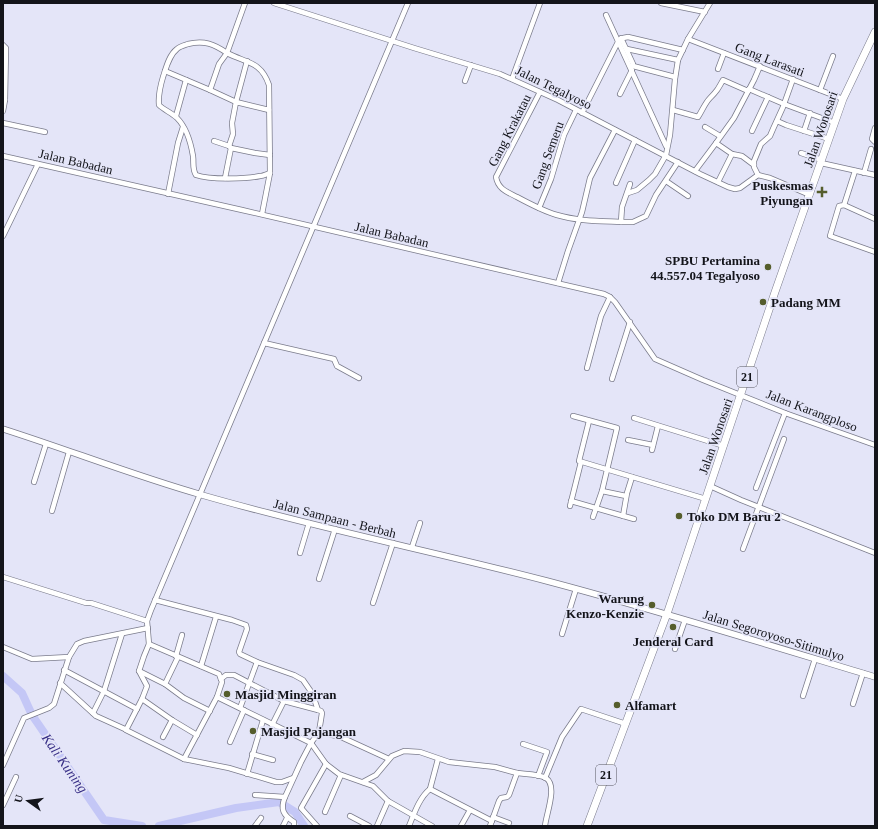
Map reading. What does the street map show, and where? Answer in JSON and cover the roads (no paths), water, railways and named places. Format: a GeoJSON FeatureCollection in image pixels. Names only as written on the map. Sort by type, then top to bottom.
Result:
{"type":"FeatureCollection","features":[{"type":"Feature","properties":{"kind":"highway","name":"Jalan Wonosari"},"geometry":{"type":"LineString","coordinates":[[587,826],[667,613],[775,292],[843,99],[872,46],[875,32]]}},
{"type":"Feature","properties":{"kind":"main road","name":"Jalan Sampaan - Berbah"},"geometry":{"type":"LineString","coordinates":[[3,429],[200,495],[392,544],[412,547],[667,613]]}},
{"type":"Feature","properties":{"kind":"main road","name":"Jalan Segoroyoso-Sitimulyo"},"geometry":{"type":"LineString","coordinates":[[667,613],[685,620],[875,677]]}},
{"type":"Feature","properties":{"kind":"street"},"geometry":{"type":"LineString","coordinates":[[210,90],[219,64],[227,53],[246,3]]}},
{"type":"Feature","properties":{"kind":"street","name":"Jalan Tegalyoso"},"geometry":{"type":"LineString","coordinates":[[274,3],[500,74],[540,92],[728,187],[735,189],[740,188],[758,175]]}},
{"type":"Feature","properties":{"kind":"street"},"geometry":{"type":"LineString","coordinates":[[139,671],[150,644],[147,621],[155,600],[408,3]]}},
{"type":"Feature","properties":{"kind":"street"},"geometry":{"type":"LineString","coordinates":[[512,79],[540,3]]}},
{"type":"Feature","properties":{"kind":"street"},"geometry":{"type":"LineString","coordinates":[[661,3],[705,12]]}},
{"type":"Feature","properties":{"kind":"street"},"geometry":{"type":"LineString","coordinates":[[628,192],[637,190],[649,180],[655,174],[666,155],[673,110],[675,77],[678,60],[688,39],[710,3]]}},
{"type":"Feature","properties":{"kind":"street"},"geometry":{"type":"LineString","coordinates":[[606,15],[627,49],[632,68],[620,94]]}},
{"type":"Feature","properties":{"kind":"street"},"geometry":{"type":"LineString","coordinates":[[582,113],[620,39],[628,37],[683,50]]}},
{"type":"Feature","properties":{"kind":"street"},"geometry":{"type":"LineString","coordinates":[[620,39],[667,144]]}},
{"type":"Feature","properties":{"kind":"street","name":"Gang Larasati"},"geometry":{"type":"LineString","coordinates":[[688,39],[843,99]]}},
{"type":"Feature","properties":{"kind":"street"},"geometry":{"type":"LineString","coordinates":[[262,214],[270,173],[269,85],[264,73],[260,68],[247,61],[227,53],[216,46],[203,42],[183,46],[177,49],[171,57],[165,71],[159,92],[159,105],[176,116],[183,127],[190,144],[193,157],[193,170],[195,174],[209,178],[225,178],[261,176],[270,173]]}},
{"type":"Feature","properties":{"kind":"street"},"geometry":{"type":"LineString","coordinates":[[3,45],[6,48],[7,53],[3,111]]}},
{"type":"Feature","properties":{"kind":"street"},"geometry":{"type":"LineString","coordinates":[[627,49],[678,60]]}},
{"type":"Feature","properties":{"kind":"street"},"geometry":{"type":"LineString","coordinates":[[718,69],[724,53]]}},
{"type":"Feature","properties":{"kind":"street"},"geometry":{"type":"LineString","coordinates":[[820,90],[833,56]]}},
{"type":"Feature","properties":{"kind":"street"},"geometry":{"type":"LineString","coordinates":[[225,178],[233,134],[232,123],[247,61]]}},
{"type":"Feature","properties":{"kind":"street"},"geometry":{"type":"LineString","coordinates":[[465,81],[471,65]]}},
{"type":"Feature","properties":{"kind":"street"},"geometry":{"type":"LineString","coordinates":[[695,171],[732,122],[760,66]]}},
{"type":"Feature","properties":{"kind":"street"},"geometry":{"type":"LineString","coordinates":[[632,68],[675,77]]}},
{"type":"Feature","properties":{"kind":"street"},"geometry":{"type":"LineString","coordinates":[[165,71],[236,102],[269,110]]}},
{"type":"Feature","properties":{"kind":"street"},"geometry":{"type":"LineString","coordinates":[[793,79],[777,121],[770,136],[761,144],[754,161],[754,165],[758,175],[770,178],[810,195]]}},
{"type":"Feature","properties":{"kind":"street"},"geometry":{"type":"LineString","coordinates":[[176,116],[186,80]]}},
{"type":"Feature","properties":{"kind":"street"},"geometry":{"type":"LineString","coordinates":[[673,110],[698,117],[710,98],[715,94],[723,80],[835,123]]}},
{"type":"Feature","properties":{"kind":"street","name":"Gang Krakatau"},"geometry":{"type":"LineString","coordinates":[[539,208],[503,189],[497,184],[496,177],[540,92]]}},
{"type":"Feature","properties":{"kind":"street"},"geometry":{"type":"LineString","coordinates":[[752,131],[768,97]]}},
{"type":"Feature","properties":{"kind":"street","name":"Gang Semeru"},"geometry":{"type":"LineString","coordinates":[[539,208],[551,179],[564,135],[576,110]]}},
{"type":"Feature","properties":{"kind":"street"},"geometry":{"type":"LineString","coordinates":[[804,131],[810,113]]}},
{"type":"Feature","properties":{"kind":"street"},"geometry":{"type":"LineString","coordinates":[[777,121],[829,138]]}},
{"type":"Feature","properties":{"kind":"street"},"geometry":{"type":"LineString","coordinates":[[3,123],[45,132]]}},
{"type":"Feature","properties":{"kind":"street"},"geometry":{"type":"LineString","coordinates":[[168,194],[178,143],[183,127]]}},
{"type":"Feature","properties":{"kind":"street"},"geometry":{"type":"LineString","coordinates":[[705,127],[720,136]]}},
{"type":"Feature","properties":{"kind":"street"},"geometry":{"type":"LineString","coordinates":[[874,140],[875,128]]}},
{"type":"Feature","properties":{"kind":"street"},"geometry":{"type":"LineString","coordinates":[[558,283],[580,219],[590,178],[615,130]]}},
{"type":"Feature","properties":{"kind":"street"},"geometry":{"type":"LineString","coordinates":[[616,183],[635,140]]}},
{"type":"Feature","properties":{"kind":"street"},"geometry":{"type":"LineString","coordinates":[[214,141],[255,154],[270,155]]}},
{"type":"Feature","properties":{"kind":"street"},"geometry":{"type":"LineString","coordinates":[[716,143],[732,154],[742,156],[754,165]]}},
{"type":"Feature","properties":{"kind":"street"},"geometry":{"type":"LineString","coordinates":[[864,173],[871,149]]}},
{"type":"Feature","properties":{"kind":"street"},"geometry":{"type":"LineString","coordinates":[[801,153],[822,162],[875,175]]}},
{"type":"Feature","properties":{"kind":"street"},"geometry":{"type":"LineString","coordinates":[[718,182],[732,154]]}},
{"type":"Feature","properties":{"kind":"street","name":"Jalan Babadan"},"geometry":{"type":"LineString","coordinates":[[3,156],[262,214],[593,291],[610,297]]}},
{"type":"Feature","properties":{"kind":"street"},"geometry":{"type":"LineString","coordinates":[[539,208],[558,215],[580,219],[633,222],[646,216],[656,195],[678,162]]}},
{"type":"Feature","properties":{"kind":"street"},"geometry":{"type":"LineString","coordinates":[[3,236],[5,228],[38,164]]}},
{"type":"Feature","properties":{"kind":"street"},"geometry":{"type":"LineString","coordinates":[[844,205],[856,171]]}},
{"type":"Feature","properties":{"kind":"street"},"geometry":{"type":"LineString","coordinates":[[666,181],[688,196]]}},
{"type":"Feature","properties":{"kind":"street"},"geometry":{"type":"LineString","coordinates":[[621,222],[622,207],[630,184]]}},
{"type":"Feature","properties":{"kind":"street"},"geometry":{"type":"LineString","coordinates":[[875,219],[844,205],[839,206],[830,236],[875,252]]}},
{"type":"Feature","properties":{"kind":"street"},"geometry":{"type":"LineString","coordinates":[[587,368],[601,316],[610,297],[630,322],[655,359],[703,380],[741,394]]}},
{"type":"Feature","properties":{"kind":"street"},"geometry":{"type":"LineString","coordinates":[[612,379],[630,322]]}},
{"type":"Feature","properties":{"kind":"street"},"geometry":{"type":"LineString","coordinates":[[264,343],[334,359],[337,366],[359,378]]}},
{"type":"Feature","properties":{"kind":"street","name":"Jalan Karangploso"},"geometry":{"type":"LineString","coordinates":[[741,394],[785,413],[875,445]]}},
{"type":"Feature","properties":{"kind":"street"},"geometry":{"type":"LineString","coordinates":[[756,488],[760,472],[785,413]]}},
{"type":"Feature","properties":{"kind":"street"},"geometry":{"type":"LineString","coordinates":[[573,416],[617,428],[602,491],[593,517]]}},
{"type":"Feature","properties":{"kind":"street"},"geometry":{"type":"LineString","coordinates":[[634,418],[724,446]]}},
{"type":"Feature","properties":{"kind":"street"},"geometry":{"type":"LineString","coordinates":[[589,421],[579,461],[581,462],[570,504],[596,508],[634,518]]}},
{"type":"Feature","properties":{"kind":"street"},"geometry":{"type":"LineString","coordinates":[[628,440],[652,447],[658,426]]}},
{"type":"Feature","properties":{"kind":"street"},"geometry":{"type":"LineString","coordinates":[[743,549],[784,439]]}},
{"type":"Feature","properties":{"kind":"street"},"geometry":{"type":"LineString","coordinates":[[34,482],[46,444]]}},
{"type":"Feature","properties":{"kind":"street"},"geometry":{"type":"LineString","coordinates":[[52,511],[69,452]]}},
{"type":"Feature","properties":{"kind":"street"},"geometry":{"type":"LineString","coordinates":[[581,462],[706,499]]}},
{"type":"Feature","properties":{"kind":"street"},"geometry":{"type":"LineString","coordinates":[[760,472],[770,477]]}},
{"type":"Feature","properties":{"kind":"street"},"geometry":{"type":"LineString","coordinates":[[623,516],[626,496],[632,477]]}},
{"type":"Feature","properties":{"kind":"street"},"geometry":{"type":"LineString","coordinates":[[710,486],[758,507],[875,553]]}},
{"type":"Feature","properties":{"kind":"street"},"geometry":{"type":"LineString","coordinates":[[602,491],[626,496]]}},
{"type":"Feature","properties":{"kind":"street"},"geometry":{"type":"LineString","coordinates":[[300,553],[309,523]]}},
{"type":"Feature","properties":{"kind":"street"},"geometry":{"type":"LineString","coordinates":[[412,547],[420,523]]}},
{"type":"Feature","properties":{"kind":"street"},"geometry":{"type":"LineString","coordinates":[[319,579],[335,529]]}},
{"type":"Feature","properties":{"kind":"street"},"geometry":{"type":"LineString","coordinates":[[373,603],[392,544]]}},
{"type":"Feature","properties":{"kind":"street"},"geometry":{"type":"LineString","coordinates":[[3,577],[147,621]]}},
{"type":"Feature","properties":{"kind":"street"},"geometry":{"type":"LineString","coordinates":[[562,634],[576,589]]}},
{"type":"Feature","properties":{"kind":"street"},"geometry":{"type":"LineString","coordinates":[[155,600],[246,625],[247,629],[239,652],[240,654],[294,675],[303,680],[312,692],[318,710],[321,711],[322,716],[319,732],[311,743],[293,778],[282,806],[287,818],[294,822],[294,826]]}},
{"type":"Feature","properties":{"kind":"street"},"geometry":{"type":"LineString","coordinates":[[201,666],[216,617]]}},
{"type":"Feature","properties":{"kind":"street"},"geometry":{"type":"LineString","coordinates":[[675,649],[685,620]]}},
{"type":"Feature","properties":{"kind":"street"},"geometry":{"type":"LineString","coordinates":[[3,765],[24,718],[49,708],[54,704],[69,657],[80,642],[148,628]]}},
{"type":"Feature","properties":{"kind":"street"},"geometry":{"type":"LineString","coordinates":[[93,713],[104,691],[122,634]]}},
{"type":"Feature","properties":{"kind":"street"},"geometry":{"type":"LineString","coordinates":[[165,684],[177,656],[182,635]]}},
{"type":"Feature","properties":{"kind":"street"},"geometry":{"type":"LineString","coordinates":[[150,644],[219,674],[222,682],[217,697],[184,759]]}},
{"type":"Feature","properties":{"kind":"street"},"geometry":{"type":"LineString","coordinates":[[3,647],[32,659],[69,657]]}},
{"type":"Feature","properties":{"kind":"street"},"geometry":{"type":"LineString","coordinates":[[803,696],[814,659]]}},
{"type":"Feature","properties":{"kind":"street"},"geometry":{"type":"LineString","coordinates":[[230,742],[242,709],[249,682],[258,662]]}},
{"type":"Feature","properties":{"kind":"street"},"geometry":{"type":"LineString","coordinates":[[64,670],[137,709]]}},
{"type":"Feature","properties":{"kind":"street"},"geometry":{"type":"LineString","coordinates":[[139,671],[165,684],[184,698],[210,711]]}},
{"type":"Feature","properties":{"kind":"street"},"geometry":{"type":"LineString","coordinates":[[126,730],[147,686],[139,671]]}},
{"type":"Feature","properties":{"kind":"street"},"geometry":{"type":"LineString","coordinates":[[853,704],[863,673]]}},
{"type":"Feature","properties":{"kind":"street"},"geometry":{"type":"LineString","coordinates":[[221,679],[226,676],[234,675],[284,701],[318,710]]}},
{"type":"Feature","properties":{"kind":"street"},"geometry":{"type":"LineString","coordinates":[[60,683],[96,716],[184,759],[279,782],[293,778]]}},
{"type":"Feature","properties":{"kind":"street"},"geometry":{"type":"LineString","coordinates":[[217,697],[311,743],[326,764],[341,775],[363,782],[378,789],[388,801],[432,826]]}},
{"type":"Feature","properties":{"kind":"street"},"geometry":{"type":"LineString","coordinates":[[142,699],[172,720],[197,734]]}},
{"type":"Feature","properties":{"kind":"street"},"geometry":{"type":"LineString","coordinates":[[272,724],[284,701]]}},
{"type":"Feature","properties":{"kind":"street"},"geometry":{"type":"LineString","coordinates":[[545,778],[562,737],[581,709],[626,724]]}},
{"type":"Feature","properties":{"kind":"street"},"geometry":{"type":"LineString","coordinates":[[163,737],[172,720]]}},
{"type":"Feature","properties":{"kind":"street"},"geometry":{"type":"LineString","coordinates":[[247,774],[262,720]]}},
{"type":"Feature","properties":{"kind":"street"},"geometry":{"type":"LineString","coordinates":[[319,732],[341,737],[389,759]]}},
{"type":"Feature","properties":{"kind":"street"},"geometry":{"type":"LineString","coordinates":[[523,744],[547,752],[538,776]]}},
{"type":"Feature","properties":{"kind":"street"},"geometry":{"type":"LineString","coordinates":[[363,782],[376,775],[392,756],[404,751],[420,752],[450,762],[500,768],[517,773],[538,776],[545,778],[551,784],[552,789],[545,826]]}},
{"type":"Feature","properties":{"kind":"street"},"geometry":{"type":"LineString","coordinates":[[252,754],[273,760]]}},
{"type":"Feature","properties":{"kind":"street"},"geometry":{"type":"LineString","coordinates":[[409,826],[420,801],[430,789],[438,759]]}},
{"type":"Feature","properties":{"kind":"street"},"geometry":{"type":"LineString","coordinates":[[317,826],[301,808],[326,764]]}},
{"type":"Feature","properties":{"kind":"street"},"geometry":{"type":"LineString","coordinates":[[492,821],[501,798],[508,797],[517,773]]}},
{"type":"Feature","properties":{"kind":"street"},"geometry":{"type":"LineString","coordinates":[[325,812],[341,775]]}},
{"type":"Feature","properties":{"kind":"street"},"geometry":{"type":"LineString","coordinates":[[3,805],[16,777]]}},
{"type":"Feature","properties":{"kind":"street"},"geometry":{"type":"LineString","coordinates":[[430,789],[492,821],[509,823]]}},
{"type":"Feature","properties":{"kind":"street"},"geometry":{"type":"LineString","coordinates":[[255,795],[284,798]]}},
{"type":"Feature","properties":{"kind":"street"},"geometry":{"type":"LineString","coordinates":[[377,826],[388,801]]}},
{"type":"Feature","properties":{"kind":"street"},"geometry":{"type":"LineString","coordinates":[[461,826],[470,810]]}},
{"type":"Feature","properties":{"kind":"street"},"geometry":{"type":"LineString","coordinates":[[350,816],[369,826]]}},
{"type":"Feature","properties":{"kind":"street"},"geometry":{"type":"LineString","coordinates":[[255,826],[261,818]]}},
{"type":"Feature","properties":{"kind":"street"},"geometry":{"type":"LineString","coordinates":[[283,826],[287,818]]}},
{"type":"Feature","properties":{"kind":"waterway","name":"Kali Kuning"},"geometry":{"type":"LineString","coordinates":[[3,676],[22,693],[32,715],[104,820],[142,826]]}},
{"type":"Feature","properties":{"kind":"waterway","name":"Kali Kuning"},"geometry":{"type":"LineString","coordinates":[[159,826],[236,808],[279,802],[295,812],[304,826]]}},
{"type":"Feature","properties":{"kind":"place","name":"Puskesmas Piyungan"},"geometry":{"type":"Point","coordinates":[822,192]}},
{"type":"Feature","properties":{"kind":"place","name":"SPBU Pertamina 44.557.04 Tegalyoso"},"geometry":{"type":"Point","coordinates":[768,267]}},
{"type":"Feature","properties":{"kind":"place","name":"Padang MM"},"geometry":{"type":"Point","coordinates":[763,302]}},
{"type":"Feature","properties":{"kind":"place","name":"Toko DM Baru 2"},"geometry":{"type":"Point","coordinates":[679,516]}},
{"type":"Feature","properties":{"kind":"place","name":"Warung Kenzo-Kenzie"},"geometry":{"type":"Point","coordinates":[652,605]}},
{"type":"Feature","properties":{"kind":"place","name":"Jenderal Card"},"geometry":{"type":"Point","coordinates":[673,627]}},
{"type":"Feature","properties":{"kind":"place","name":"Masjid Minggiran"},"geometry":{"type":"Point","coordinates":[227,694]}},
{"type":"Feature","properties":{"kind":"place","name":"Alfamart"},"geometry":{"type":"Point","coordinates":[617,705]}},
{"type":"Feature","properties":{"kind":"place","name":"Masjid Pajangan"},"geometry":{"type":"Point","coordinates":[253,731]}}]}
